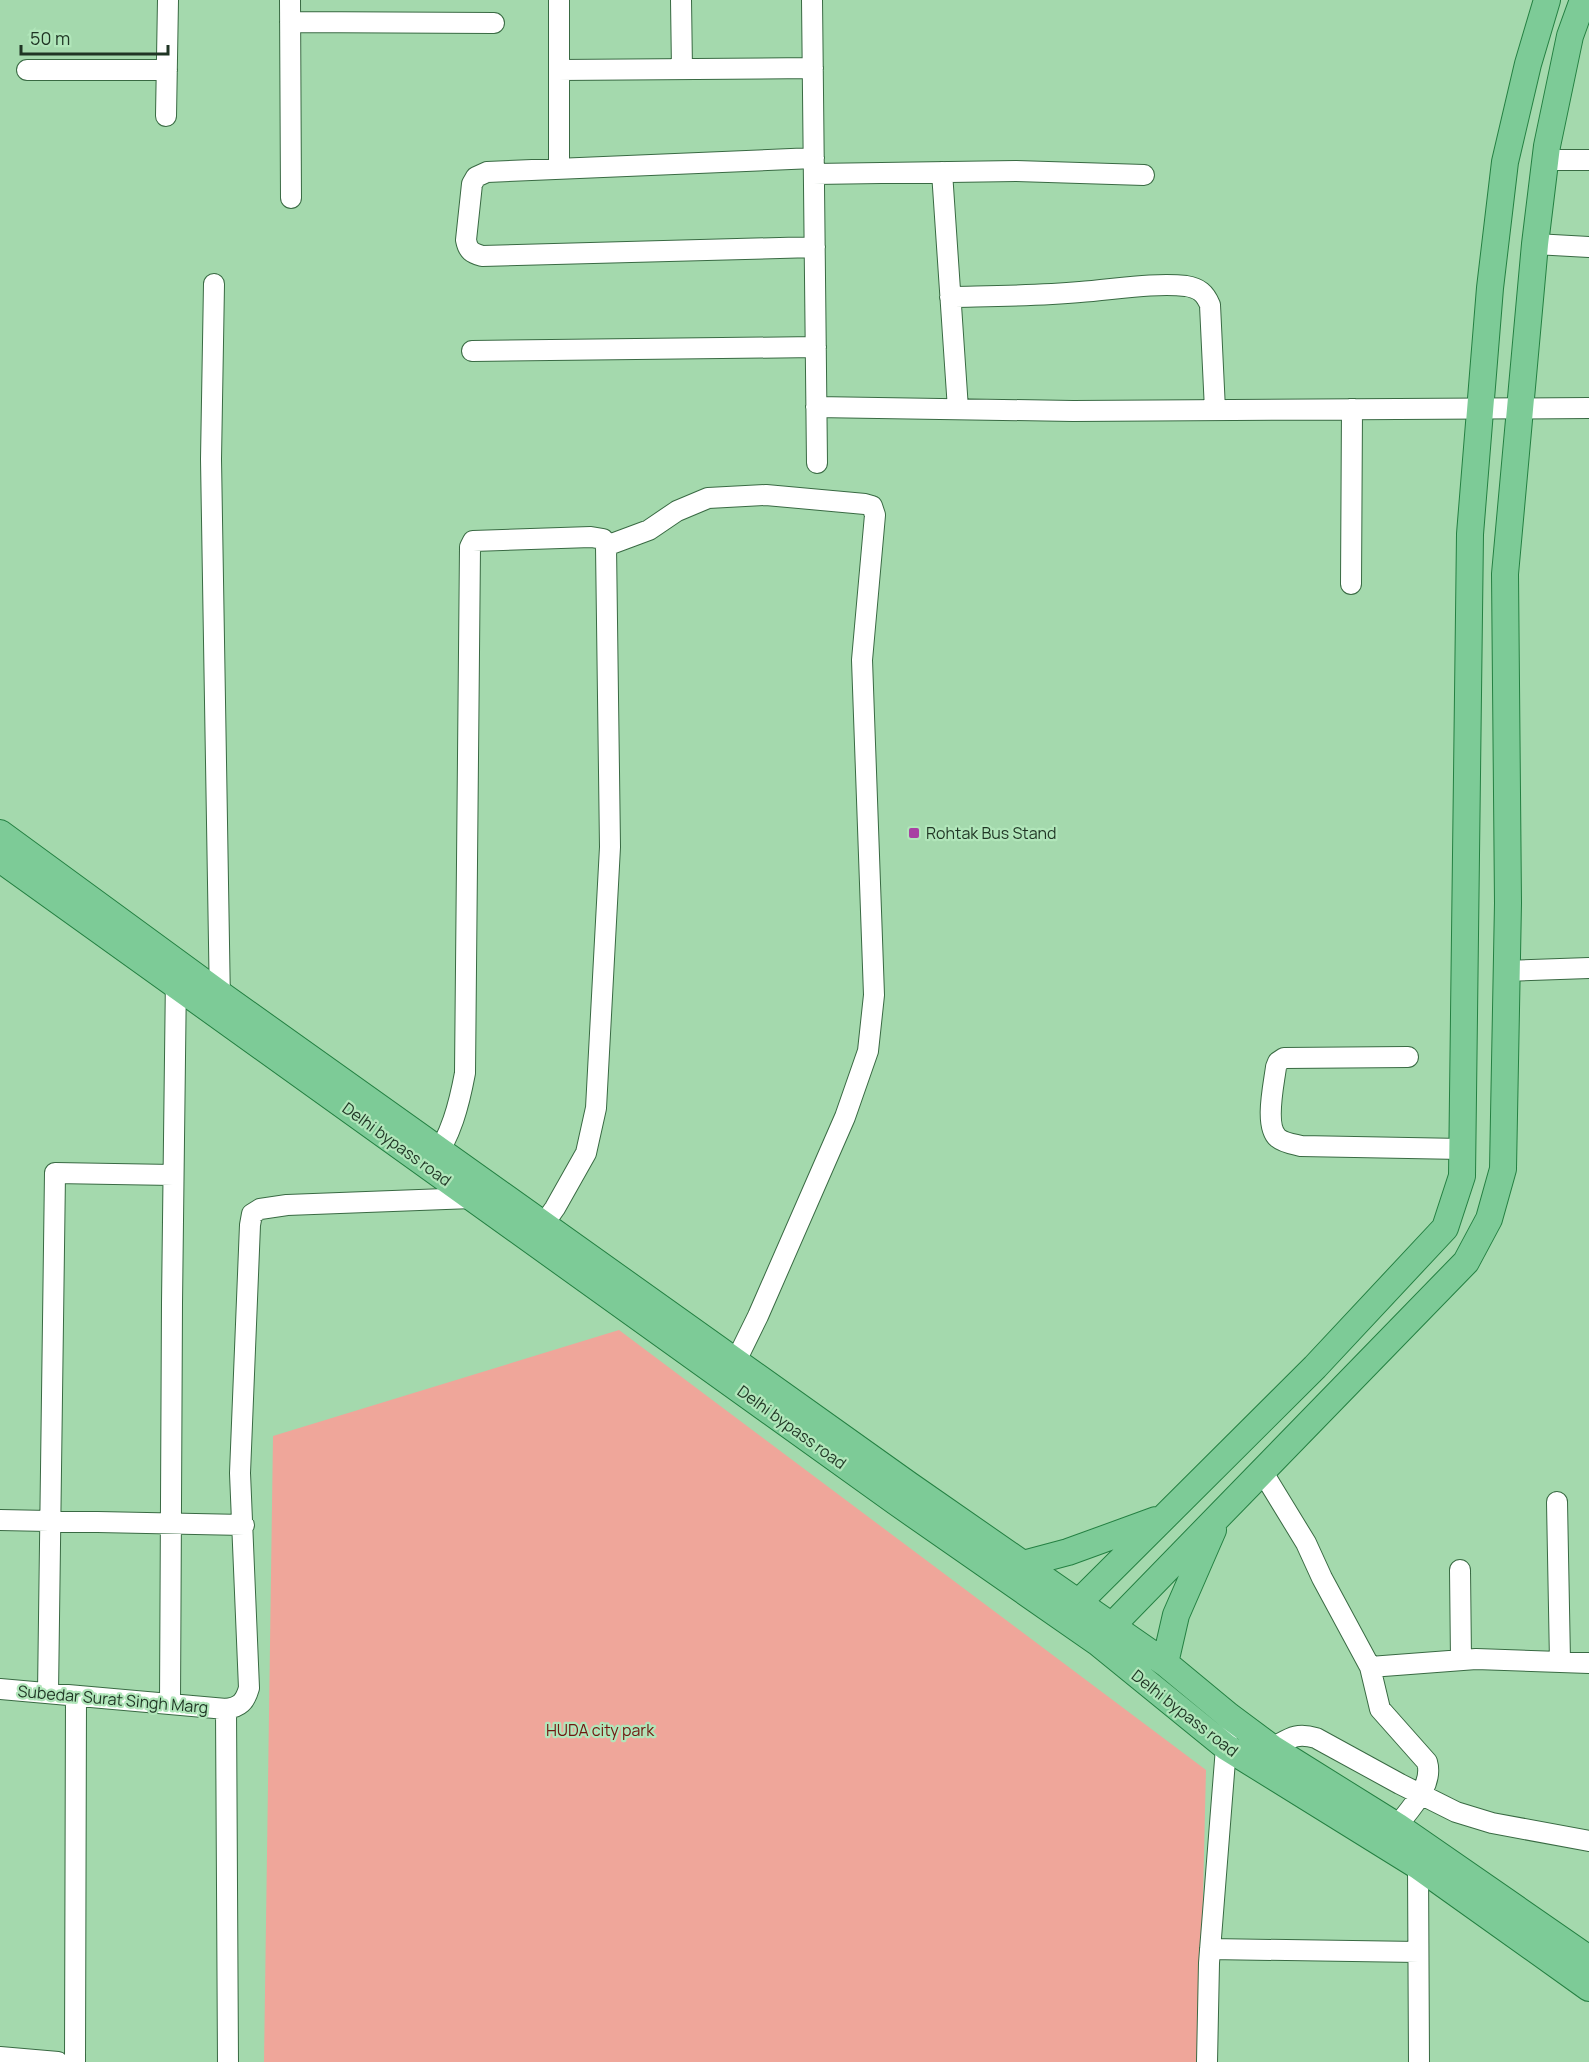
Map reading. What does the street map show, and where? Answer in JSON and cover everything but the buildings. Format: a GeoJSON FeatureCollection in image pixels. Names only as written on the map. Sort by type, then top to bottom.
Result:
{"type":"FeatureCollection","features":[{"type":"Feature","properties":{"kind":"main road"},"geometry":{"type":"LineString","coordinates":[[1070,1610],[1315,1367],[1445,1228],[1462,1176],[1470,534],[1490,288],[1505,162],[1528,64],[1547,0]]}},
{"type":"Feature","properties":{"kind":"main road"},"geometry":{"type":"LineString","coordinates":[[1105,1634],[1466,1262],[1489,1219],[1503,1169],[1506,971],[1505,574],[1535,244],[1545,160],[1570,36],[1583,0]]}},
{"type":"Feature","properties":{"kind":"main road","name":"Delhi bypass road"},"geometry":{"type":"LineString","coordinates":[[0,833],[176,974]]}},
{"type":"Feature","properties":{"kind":"main road","name":"Delhi bypass road"},"geometry":{"type":"LineString","coordinates":[[0,859],[176,974],[731,1371],[1105,1634],[1226,1747],[1418,1866],[1589,1988]]}},
{"type":"Feature","properties":{"kind":"main road","name":"Delhi bypass road"},"geometry":{"type":"LineString","coordinates":[[435,1159],[472,1198],[538,1233]]}},
{"type":"Feature","properties":{"kind":"main road","name":"Delhi bypass road"},"geometry":{"type":"LineString","coordinates":[[731,1371],[1023,1564],[1070,1610]]}},
{"type":"Feature","properties":{"kind":"main road"},"geometry":{"type":"LineString","coordinates":[[1165,1663],[1176,1615],[1219,1516]]}},
{"type":"Feature","properties":{"kind":"main road"},"geometry":{"type":"LineString","coordinates":[[1023,1564],[1068,1552],[1164,1518]]}},
{"type":"Feature","properties":{"kind":"main road","name":"Delhi bypass road"},"geometry":{"type":"LineString","coordinates":[[1105,1634],[1165,1663],[1272,1748],[1397,1827],[1589,1959]]}},
{"type":"Feature","properties":{"kind":"street"},"geometry":{"type":"LineString","coordinates":[[166,116],[168,0]]}},
{"type":"Feature","properties":{"kind":"street"},"geometry":{"type":"LineString","coordinates":[[290,0],[291,198]]}},
{"type":"Feature","properties":{"kind":"street"},"geometry":{"type":"LineString","coordinates":[[559,0],[559,168]]}},
{"type":"Feature","properties":{"kind":"street"},"geometry":{"type":"LineString","coordinates":[[681,0],[682,69]]}},
{"type":"Feature","properties":{"kind":"street"},"geometry":{"type":"LineString","coordinates":[[812,0],[817,463]]}},
{"type":"Feature","properties":{"kind":"street"},"geometry":{"type":"LineString","coordinates":[[290,22],[494,23]]}},
{"type":"Feature","properties":{"kind":"street"},"geometry":{"type":"LineString","coordinates":[[559,70],[813,68]]}},
{"type":"Feature","properties":{"kind":"street"},"geometry":{"type":"LineString","coordinates":[[27,70],[167,70]]}},
{"type":"Feature","properties":{"kind":"street"},"geometry":{"type":"LineString","coordinates":[[1545,160],[1589,160]]}},
{"type":"Feature","properties":{"kind":"street"},"geometry":{"type":"LineString","coordinates":[[815,247],[482,256],[467,248],[466,240],[470,194],[476,177],[487,172],[559,168],[814,166],[942,172],[1016,171],[1144,175]]}},
{"type":"Feature","properties":{"kind":"street"},"geometry":{"type":"LineString","coordinates":[[942,172],[957,409]]}},
{"type":"Feature","properties":{"kind":"street"},"geometry":{"type":"LineString","coordinates":[[1535,244],[1589,247]]}},
{"type":"Feature","properties":{"kind":"street"},"geometry":{"type":"LineString","coordinates":[[214,284],[211,459],[220,1005]]}},
{"type":"Feature","properties":{"kind":"street"},"geometry":{"type":"LineString","coordinates":[[950,297],[1056,294],[1151,286],[1184,286],[1198,289],[1206,296],[1210,304],[1215,410]]}},
{"type":"Feature","properties":{"kind":"street"},"geometry":{"type":"LineString","coordinates":[[472,351],[816,347]]}},
{"type":"Feature","properties":{"kind":"street"},"geometry":{"type":"LineString","coordinates":[[816,407],[1073,411],[1589,408]]}},
{"type":"Feature","properties":{"kind":"street"},"geometry":{"type":"LineString","coordinates":[[1351,584],[1352,409]]}},
{"type":"Feature","properties":{"kind":"street"},"geometry":{"type":"LineString","coordinates":[[606,546],[649,530],[677,511],[708,498],[766,495],[865,504],[872,506],[875,515],[862,660],[874,995],[868,1050],[840,1128],[758,1316],[731,1371]]}},
{"type":"Feature","properties":{"kind":"street"},"geometry":{"type":"LineString","coordinates":[[435,1159],[459,1105],[465,1073],[470,547],[473,541],[591,537],[603,539],[606,546],[610,848],[596,1108],[586,1153],[538,1233]]}},
{"type":"Feature","properties":{"kind":"street"},"geometry":{"type":"LineString","coordinates":[[1506,971],[1589,968]]}},
{"type":"Feature","properties":{"kind":"street"},"geometry":{"type":"LineString","coordinates":[[170,1704],[176,974]]}},
{"type":"Feature","properties":{"kind":"street"},"geometry":{"type":"LineString","coordinates":[[1408,1057],[1284,1058],[1278,1062],[1276,1067],[1270,1121],[1273,1132],[1279,1139],[1301,1146],[1462,1149]]}},
{"type":"Feature","properties":{"kind":"street"},"geometry":{"type":"LineString","coordinates":[[48,1693],[55,1173],[173,1175]]}},
{"type":"Feature","properties":{"kind":"street"},"geometry":{"type":"LineString","coordinates":[[228,2062],[226,1709],[238,1707],[246,1698],[249,1688],[244,1525],[240,1473],[252,1214],[260,1209],[287,1205],[472,1198]]}},
{"type":"Feature","properties":{"kind":"street"},"geometry":{"type":"LineString","coordinates":[[1262,1471],[1306,1543],[1322,1578],[1370,1666],[1380,1709],[1427,1762],[1429,1774],[1421,1794],[1397,1827]]}},
{"type":"Feature","properties":{"kind":"street"},"geometry":{"type":"LineString","coordinates":[[1557,1503],[1560,1661]]}},
{"type":"Feature","properties":{"kind":"street"},"geometry":{"type":"LineString","coordinates":[[0,1520],[244,1525]]}},
{"type":"Feature","properties":{"kind":"street"},"geometry":{"type":"LineString","coordinates":[[1460,1570],[1461,1660]]}},
{"type":"Feature","properties":{"kind":"street"},"geometry":{"type":"LineString","coordinates":[[1370,1666],[1461,1660],[1589,1663]]}},
{"type":"Feature","properties":{"kind":"street","name":"Subedar Surat Singh Marg"},"geometry":{"type":"LineString","coordinates":[[0,1689],[226,1709]]}},
{"type":"Feature","properties":{"kind":"street"},"geometry":{"type":"LineString","coordinates":[[75,2062],[76,1696]]}},
{"type":"Feature","properties":{"kind":"street"},"geometry":{"type":"LineString","coordinates":[[1207,2062],[1210,1949],[1229,1716]]}},
{"type":"Feature","properties":{"kind":"street"},"geometry":{"type":"LineString","coordinates":[[1272,1748],[1295,1735],[1305,1734],[1456,1812],[1492,1822],[1589,1841]]}},
{"type":"Feature","properties":{"kind":"street"},"geometry":{"type":"LineString","coordinates":[[1418,1866],[1419,2062]]}},
{"type":"Feature","properties":{"kind":"street"},"geometry":{"type":"LineString","coordinates":[[1210,1949],[1418,1952]]}},
{"type":"Feature","properties":{"kind":"street"},"geometry":{"type":"LineString","coordinates":[[0,2057],[58,2062]]}},
{"type":"Feature","properties":{"kind":"green space","name":"HUDA city park"},"geometry":{"type":"Polygon","coordinates":[[[619,1330],[1206,1770],[1199,2062],[264,2062],[273,1436],[619,1330]]]}},
{"type":"Feature","properties":{"kind":"place","name":"Rohtak Bus Stand"},"geometry":{"type":"Point","coordinates":[914,833]}}]}
